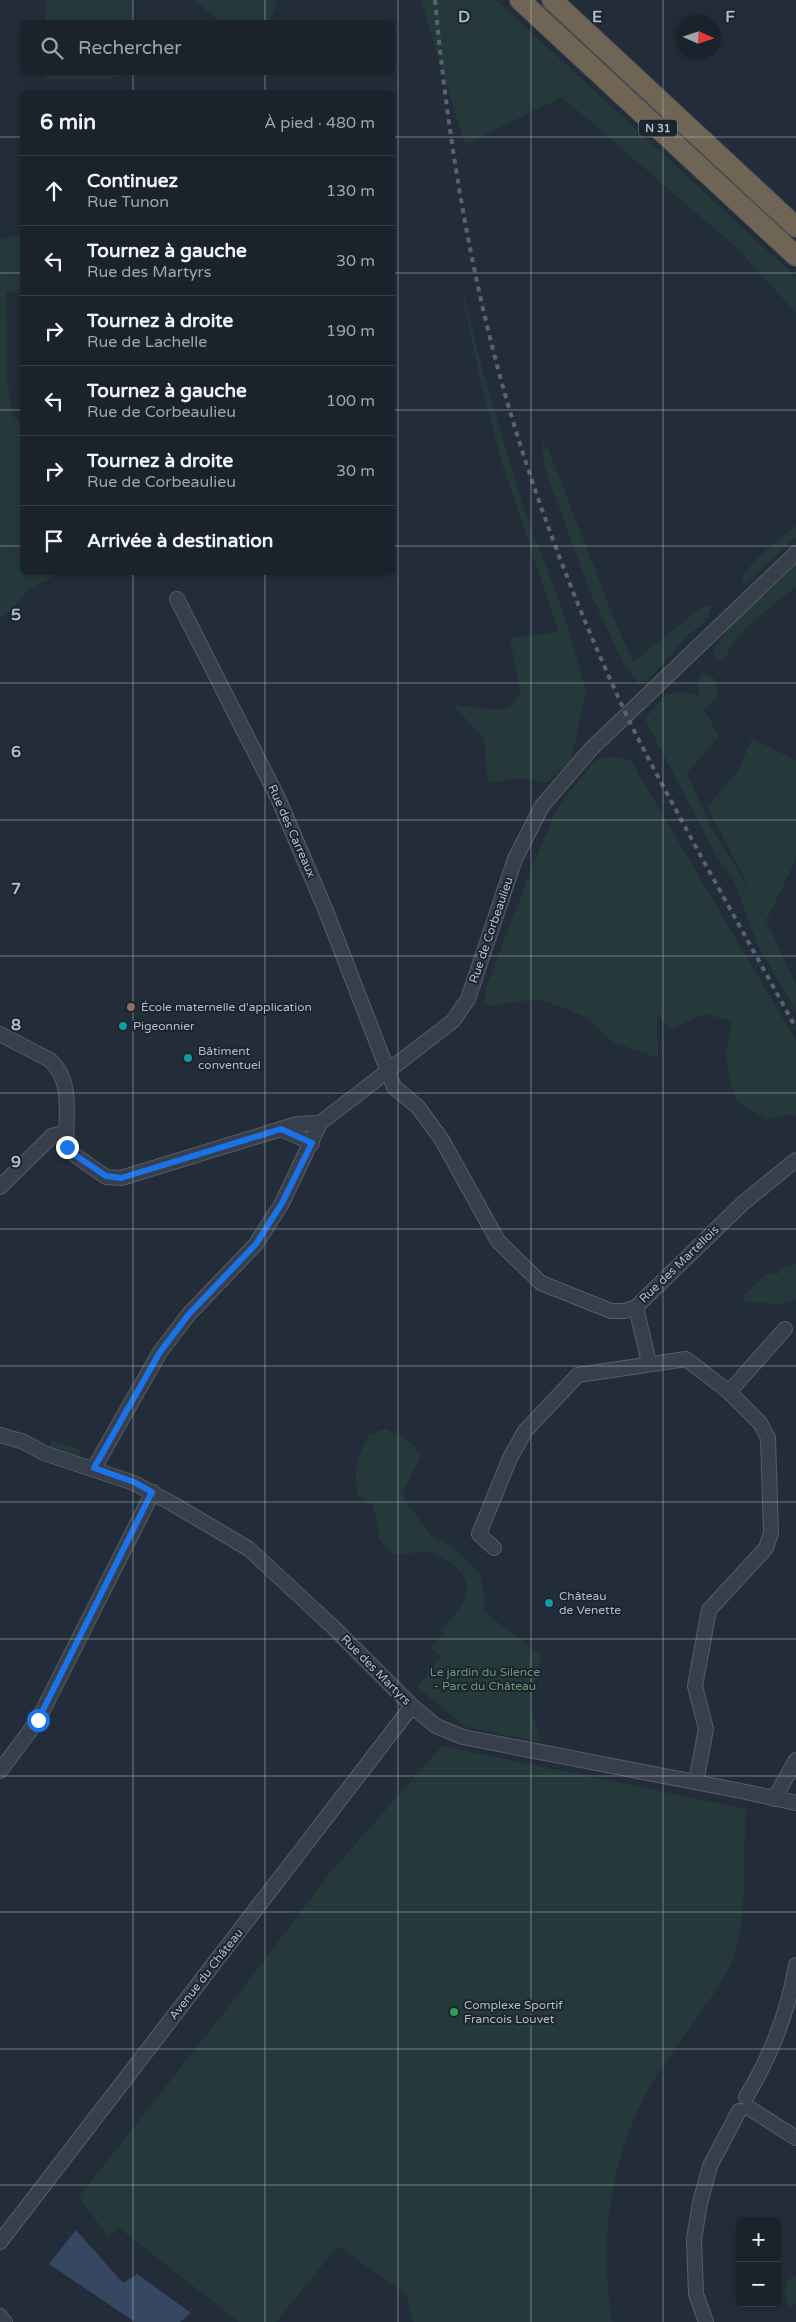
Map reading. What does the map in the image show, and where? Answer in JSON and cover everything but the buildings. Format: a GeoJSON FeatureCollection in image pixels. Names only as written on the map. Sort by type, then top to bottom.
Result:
{"type":"FeatureCollection","features":[{"type":"Feature","properties":{"kind":"highway","name":"N 31"},"geometry":{"type":"LineString","coordinates":[[520,0],[796,256]]}},
{"type":"Feature","properties":{"kind":"highway","name":"N 31"},"geometry":{"type":"LineString","coordinates":[[552,0],[796,227]]}},
{"type":"Feature","properties":{"kind":"street","name":"Rue de Corbeaulieu"},"geometry":{"type":"LineString","coordinates":[[323,1120],[453,1020],[468,999],[515,859],[542,806],[591,749],[626,714],[796,553]]}},
{"type":"Feature","properties":{"kind":"street","name":"Rue des Carreaux"},"geometry":{"type":"LineString","coordinates":[[177,599],[278,798],[326,910],[387,1072]]}},
{"type":"Feature","properties":{"kind":"street"},"geometry":{"type":"LineString","coordinates":[[0,1034],[50,1060],[57,1066],[64,1078],[67,1090],[67,1147],[72,1153],[106,1176],[121,1178],[297,1124],[323,1120]]}},
{"type":"Feature","properties":{"kind":"street","name":"Rue des Martellois"},"geometry":{"type":"LineString","coordinates":[[387,1072],[394,1087],[418,1107],[442,1140],[498,1241],[541,1283],[611,1311],[625,1311],[636,1306],[743,1202],[796,1160]]}},
{"type":"Feature","properties":{"kind":"street"},"geometry":{"type":"LineString","coordinates":[[94,1468],[160,1352],[189,1314],[256,1244],[282,1203],[323,1120]]}},
{"type":"Feature","properties":{"kind":"street"},"geometry":{"type":"LineString","coordinates":[[281,1129],[312,1143]]}},
{"type":"Feature","properties":{"kind":"street"},"geometry":{"type":"LineString","coordinates":[[0,1187],[52,1136],[66,1132]]}},
{"type":"Feature","properties":{"kind":"street"},"geometry":{"type":"LineString","coordinates":[[636,1306],[649,1363]]}},
{"type":"Feature","properties":{"kind":"street"},"geometry":{"type":"LineString","coordinates":[[728,1392],[785,1329]]}},
{"type":"Feature","properties":{"kind":"street"},"geometry":{"type":"LineString","coordinates":[[494,1548],[479,1534],[510,1458],[525,1431],[578,1375],[686,1359],[728,1392],[760,1422],[768,1438],[771,1533],[766,1548],[708,1610],[695,1686],[706,1729],[696,1782]]}},
{"type":"Feature","properties":{"kind":"street","name":"Rue des Martyrs"},"geometry":{"type":"LineString","coordinates":[[0,1435],[24,1442],[44,1453],[134,1482],[249,1550],[333,1626],[412,1706],[436,1726],[463,1737],[796,1803]]}},
{"type":"Feature","properties":{"kind":"street"},"geometry":{"type":"LineString","coordinates":[[0,1771],[38,1720],[152,1492]]}},
{"type":"Feature","properties":{"kind":"street","name":"Avenue du Château"},"geometry":{"type":"LineString","coordinates":[[0,2242],[412,1706]]}},
{"type":"Feature","properties":{"kind":"street"},"geometry":{"type":"LineString","coordinates":[[774,1799],[796,1760]]}},
{"type":"Feature","properties":{"kind":"street"},"geometry":{"type":"LineString","coordinates":[[706,2322],[696,2294],[694,2239],[700,2203],[710,2166],[745,2105],[773,2046],[789,2001],[796,1965]]}},
{"type":"Feature","properties":{"kind":"street"},"geometry":{"type":"LineString","coordinates":[[745,2105],[796,2138]]}},
{"type":"Feature","properties":{"kind":"street"},"geometry":{"type":"LineString","coordinates":[[0,2316],[5,2322]]}},
{"type":"Feature","properties":{"kind":"green space"},"geometry":{"type":"Polygon","coordinates":[[[46,0],[132,0],[132,20],[46,20],[46,0]]]}},
{"type":"Feature","properties":{"kind":"green space"},"geometry":{"type":"Polygon","coordinates":[[[194,0],[277,0],[271,20],[219,20],[194,0]]]}},
{"type":"Feature","properties":{"kind":"green space"},"geometry":{"type":"Polygon","coordinates":[[[421,0],[496,0],[796,277],[796,313],[736,247],[562,97],[465,144],[421,0]]]}},
{"type":"Feature","properties":{"kind":"green space"},"geometry":{"type":"Polygon","coordinates":[[[46,75],[122,75],[113,79],[46,79],[46,75]]]}},
{"type":"Feature","properties":{"kind":"green space"},"geometry":{"type":"Polygon","coordinates":[[[20,234],[20,293],[6,292],[7,380],[13,416],[20,421],[20,575],[56,575],[26,591],[10,611],[0,617],[0,240],[20,234]]]}},
{"type":"Feature","properties":{"kind":"green space"},"geometry":{"type":"Polygon","coordinates":[[[458,273],[487,387],[524,509],[563,611],[586,691],[571,761],[546,783],[519,778],[488,783],[484,738],[453,705],[498,710],[510,707],[520,693],[510,638],[559,632],[503,467],[479,375],[458,273]]]}},
{"type":"Feature","properties":{"kind":"green space"},"geometry":{"type":"Polygon","coordinates":[[[542,442],[549,451],[615,621],[633,662],[698,610],[713,604],[706,621],[684,639],[653,675],[639,684],[623,663],[589,589],[544,466],[542,442]]]}},
{"type":"Feature","properties":{"kind":"green space"},"geometry":{"type":"Polygon","coordinates":[[[796,526],[796,537],[745,584],[742,580],[745,573],[757,558],[796,526]]]}},
{"type":"Feature","properties":{"kind":"green space"},"geometry":{"type":"Polygon","coordinates":[[[796,562],[796,586],[744,630],[728,651],[723,663],[712,654],[728,629],[796,562]]]}},
{"type":"Feature","properties":{"kind":"green space"},"geometry":{"type":"Polygon","coordinates":[[[703,672],[715,679],[717,686],[717,697],[704,710],[719,736],[687,773],[710,826],[753,895],[707,806],[737,773],[752,739],[796,760],[796,859],[767,919],[764,916],[796,985],[796,1010],[758,946],[733,879],[717,857],[645,719],[665,695],[678,692],[700,695],[697,684],[703,672]]]}},
{"type":"Feature","properties":{"kind":"green space"},"geometry":{"type":"Polygon","coordinates":[[[615,757],[631,761],[796,1041],[796,1116],[790,1114],[766,1119],[737,1102],[729,1078],[726,1055],[732,1021],[704,1014],[671,1029],[657,1013],[658,1058],[613,1042],[586,1017],[539,999],[484,1006],[486,988],[532,867],[558,807],[596,759],[615,757]]]}},
{"type":"Feature","properties":{"kind":"green space"},"geometry":{"type":"Polygon","coordinates":[[[796,1264],[796,1299],[781,1304],[745,1302],[742,1297],[768,1273],[778,1274],[781,1268],[796,1264]]]}},
{"type":"Feature","properties":{"kind":"green space","name":"Le jardin du Silence - Parc du Château"},"geometry":{"type":"Polygon","coordinates":[[[385,1429],[411,1443],[421,1456],[403,1491],[404,1499],[431,1536],[453,1547],[480,1573],[485,1601],[483,1611],[541,1655],[530,1706],[541,1742],[466,1727],[417,1687],[441,1657],[431,1648],[442,1634],[440,1628],[453,1617],[464,1602],[467,1585],[458,1569],[442,1557],[426,1551],[394,1555],[379,1539],[373,1505],[358,1495],[356,1470],[368,1435],[385,1429]]]}},
{"type":"Feature","properties":{"kind":"green space"},"geometry":{"type":"Polygon","coordinates":[[[50,1442],[80,1450],[81,1452],[77,1456],[51,1446],[50,1442]]]}},
{"type":"Feature","properties":{"kind":"green space","name":"Complexe Sportif Francois Louvet"},"geometry":{"type":"Polygon","coordinates":[[[442,1746],[746,1809],[742,1920],[734,1956],[717,1989],[648,2090],[622,2151],[610,2207],[607,2235],[608,2293],[612,2322],[413,2322],[406,2294],[338,2246],[276,2322],[239,2322],[119,2228],[108,2237],[79,2197],[247,1983],[329,1874],[442,1746]]]}},
{"type":"Feature","properties":{"kind":"green space"},"geometry":{"type":"Polygon","coordinates":[[[796,2276],[796,2303],[791,2308],[784,2292],[785,2285],[786,2281],[796,2276]]]}},
{"type":"Feature","properties":{"kind":"water"},"geometry":{"type":"Polygon","coordinates":[[[76,2230],[123,2283],[137,2274],[191,2313],[180,2322],[135,2322],[49,2264],[76,2230]]]}},
{"type":"Feature","properties":{"kind":"railway"},"geometry":{"type":"LineString","coordinates":[[435,0],[454,158],[473,263],[497,367],[536,493],[578,604],[625,712],[651,764],[796,1028]]}},
{"type":"Feature","properties":{"kind":"place","name":"École maternelle d'application"},"geometry":{"type":"Point","coordinates":[131,1007]}},
{"type":"Feature","properties":{"kind":"place","name":"Pigeonnier"},"geometry":{"type":"Point","coordinates":[123,1026]}},
{"type":"Feature","properties":{"kind":"place","name":"Bâtiment conventuel"},"geometry":{"type":"Point","coordinates":[188,1058]}},
{"type":"Feature","properties":{"kind":"place","name":"Château de Venette"},"geometry":{"type":"Point","coordinates":[549,1603]}},
{"type":"Feature","properties":{"kind":"place","name":"Complexe Sportif Francois Louvet"},"geometry":{"type":"Point","coordinates":[454,2012]}},
{"type":"Feature","properties":{"kind":"route"},"geometry":{"type":"LineString","coordinates":[[38,1720],[148,1504],[152,1492],[134,1482],[94,1468],[103,1449],[160,1352],[189,1314],[256,1244],[282,1203],[312,1143],[281,1129],[121,1178],[106,1176],[72,1153],[67,1147]]}}]}
